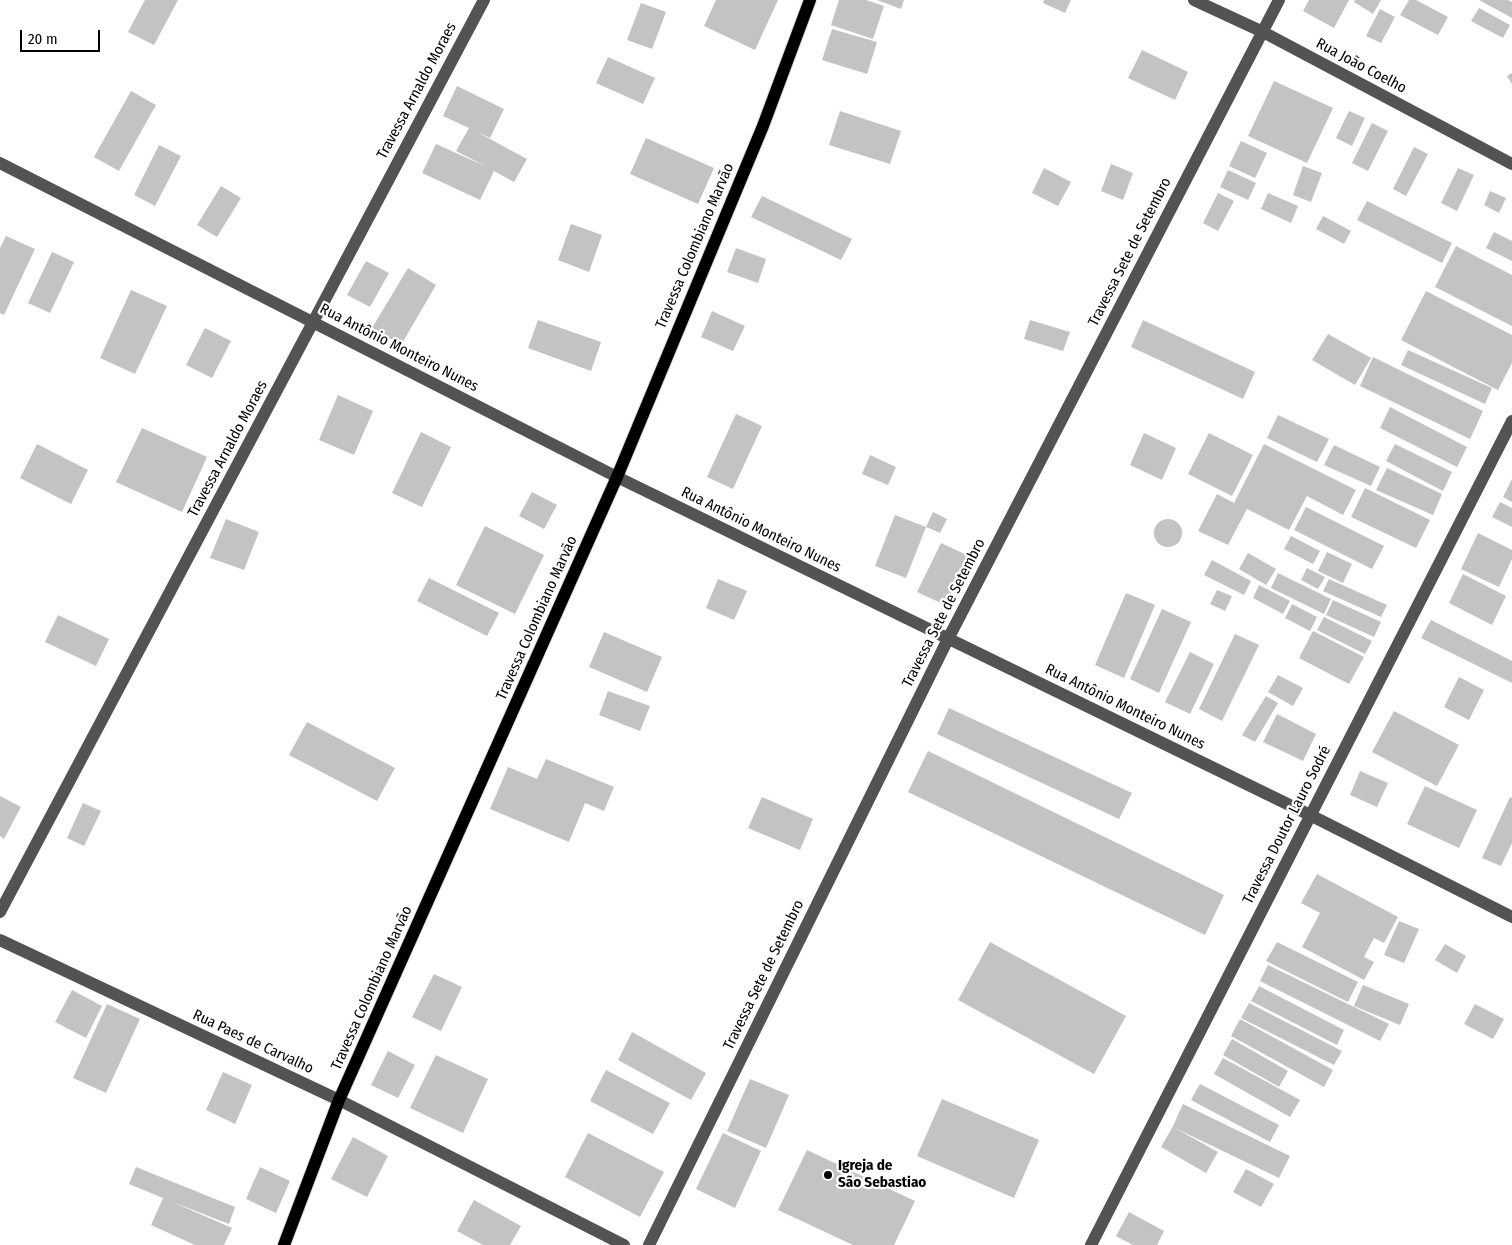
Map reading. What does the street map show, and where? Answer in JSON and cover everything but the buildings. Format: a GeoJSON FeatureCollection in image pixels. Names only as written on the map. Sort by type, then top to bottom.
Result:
{"type":"FeatureCollection","features":[{"type":"Feature","properties":{"kind":"main road","name":"Travessa Colombiano Marvão"},"geometry":{"type":"LineString","coordinates":[[284,1245],[339,1100],[617,477],[763,126],[810,0]]}},
{"type":"Feature","properties":{"kind":"street","name":"Travessa Arnaldo Moraes"},"geometry":{"type":"LineString","coordinates":[[0,912],[484,0]]}},
{"type":"Feature","properties":{"kind":"street","name":"Rua João Coelho"},"geometry":{"type":"LineString","coordinates":[[1194,0],[1263,32],[1512,164]]}},
{"type":"Feature","properties":{"kind":"street","name":"Travessa Sete de Setembro"},"geometry":{"type":"LineString","coordinates":[[649,1245],[948,640],[1279,0]]}},
{"type":"Feature","properties":{"kind":"street","name":"Rua Antônio Monteiro Nunes"},"geometry":{"type":"LineString","coordinates":[[0,163],[617,477],[1310,815],[1512,917]]}},
{"type":"Feature","properties":{"kind":"street","name":"Travessa Doutor Lauro Sodré"},"geometry":{"type":"LineString","coordinates":[[1091,1245],[1512,421]]}},
{"type":"Feature","properties":{"kind":"street","name":"Rua Paes de Carvalho"},"geometry":{"type":"LineString","coordinates":[[0,940],[339,1100],[624,1245]]}},
{"type":"Feature","properties":{"kind":"place","name":"Igreja de São Sebastiao"},"geometry":{"type":"Point","coordinates":[828,1175]}}]}
